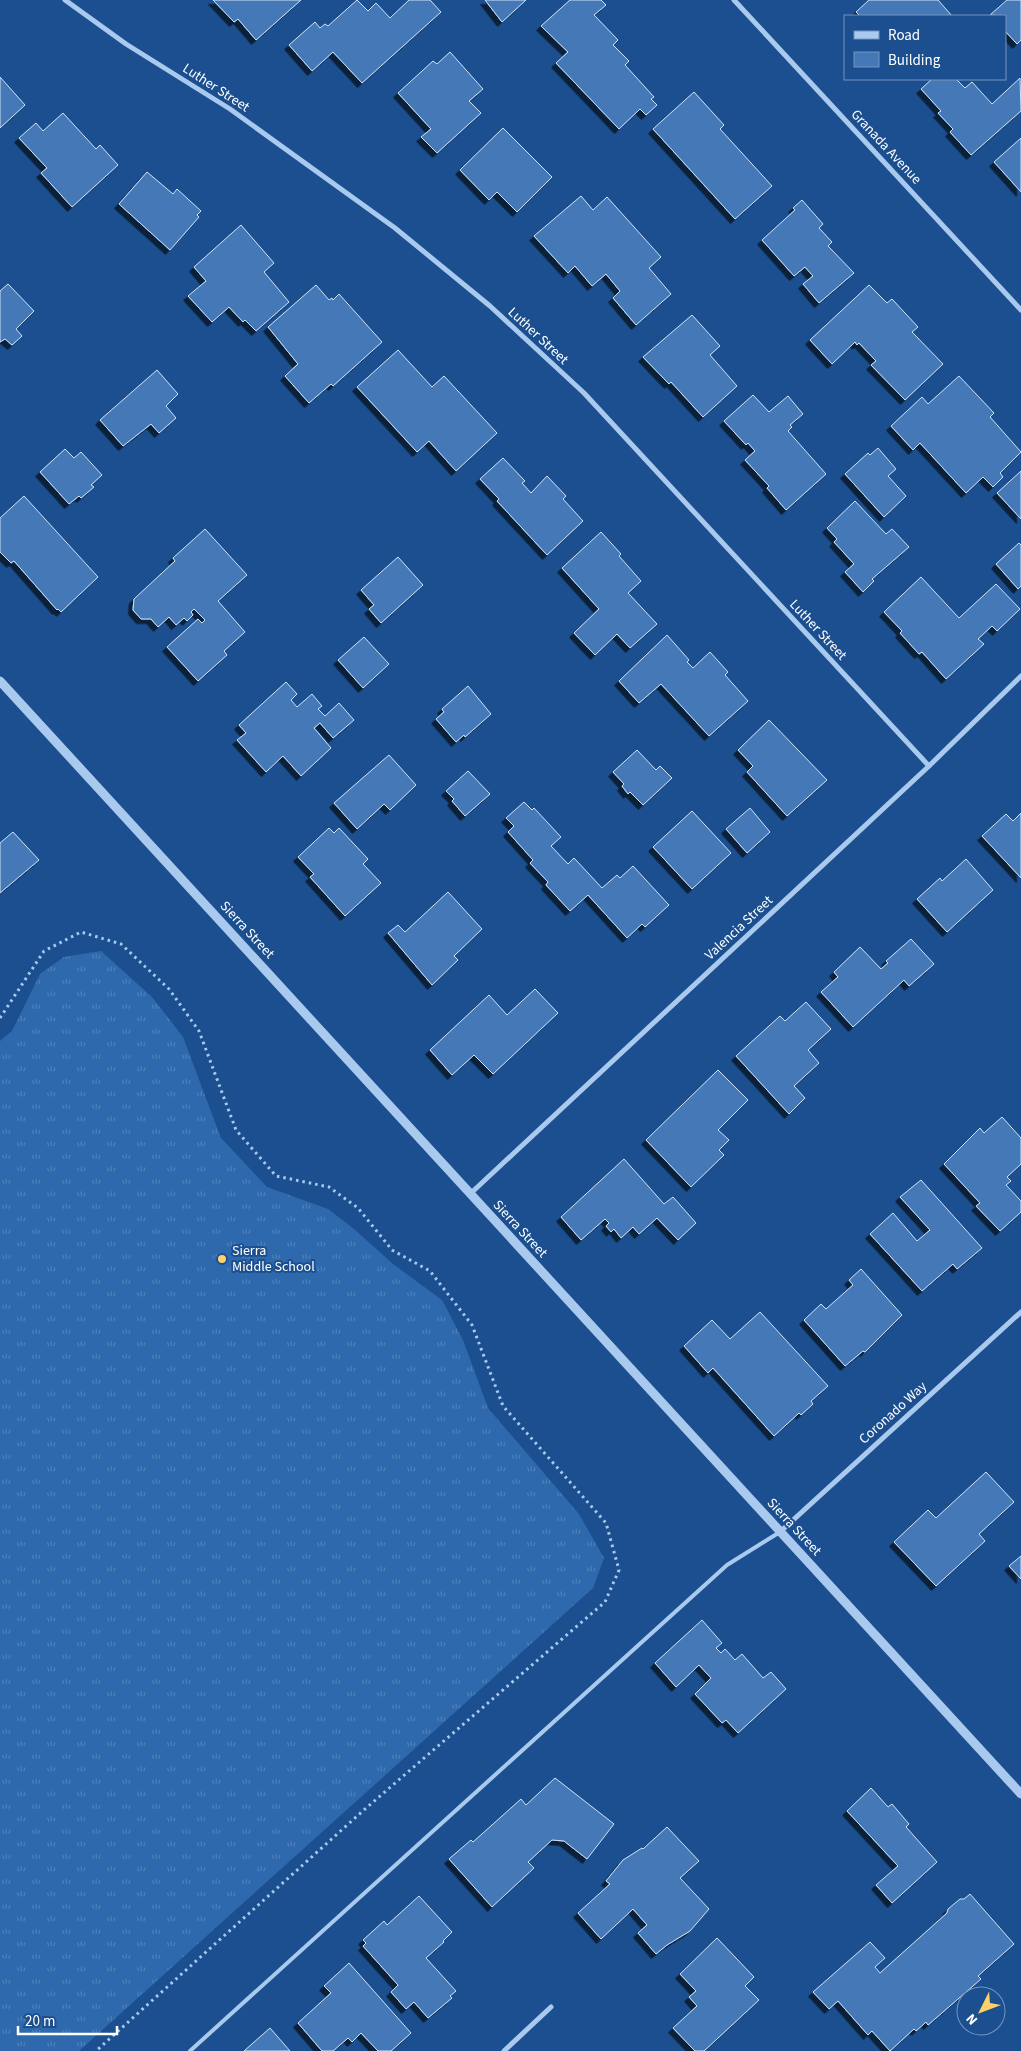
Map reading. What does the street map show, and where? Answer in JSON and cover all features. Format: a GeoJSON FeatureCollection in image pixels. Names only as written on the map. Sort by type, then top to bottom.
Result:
{"type":"FeatureCollection","features":[{"type":"Feature","properties":{"kind":"street","name":"Luther Street"},"geometry":{"type":"LineString","coordinates":[[65,0],[126,44],[230,109],[395,228],[490,306],[584,393],[929,766]]}},
{"type":"Feature","properties":{"kind":"street","name":"Granada Avenue"},"geometry":{"type":"LineString","coordinates":[[734,0],[1021,310]]}},
{"type":"Feature","properties":{"kind":"street","name":"Valencia Street"},"geometry":{"type":"LineString","coordinates":[[470,1194],[929,766],[1021,676]]}},
{"type":"Feature","properties":{"kind":"street","name":"Sierra Street"},"geometry":{"type":"LineString","coordinates":[[0,682],[1021,1794]]}},
{"type":"Feature","properties":{"kind":"street","name":"Coronado Way"},"geometry":{"type":"LineString","coordinates":[[780,1532],[1021,1312]]}},
{"type":"Feature","properties":{"kind":"street"},"geometry":{"type":"LineString","coordinates":[[504,2051],[551,2007]]}},
{"type":"Feature","properties":{"kind":"lane"},"geometry":{"type":"LineString","coordinates":[[190,2051],[726,1566],[780,1532]]}},
{"type":"Feature","properties":{"kind":"path"},"geometry":{"type":"LineString","coordinates":[[0,1018],[44,951],[81,932],[121,944],[169,989],[199,1031],[236,1130],[276,1176],[329,1187],[358,1208],[392,1250],[430,1271],[472,1325],[503,1406],[606,1523],[619,1570],[605,1602],[366,1809],[96,2051]]}},
{"type":"Feature","properties":{"kind":"green space","name":"Sierra Middle School"},"geometry":{"type":"Polygon","coordinates":[[[101,951],[152,997],[183,1037],[221,1138],[267,1187],[328,1209],[354,1229],[393,1264],[442,1300],[463,1340],[488,1408],[579,1514],[604,1558],[593,1588],[79,2051],[0,2051],[0,1041],[12,1031],[40,974],[64,957],[101,951]]]}},
{"type":"Feature","properties":{"kind":"building"},"geometry":{"type":"Polygon","coordinates":[[[213,0],[301,0],[256,40],[238,19],[234,22],[213,0]]]}},
{"type":"Feature","properties":{"kind":"building"},"geometry":{"type":"Polygon","coordinates":[[[357,0],[368,11],[376,3],[390,18],[409,0],[430,0],[441,12],[362,83],[333,52],[312,71],[289,45],[315,22],[320,28],[325,24],[328,26],[357,0]]]}},
{"type":"Feature","properties":{"kind":"building"},"geometry":{"type":"Polygon","coordinates":[[[485,0],[526,0],[502,22],[485,0]]]}},
{"type":"Feature","properties":{"kind":"building"},"geometry":{"type":"Polygon","coordinates":[[[570,0],[601,0],[606,5],[594,15],[618,40],[613,45],[629,61],[625,65],[654,97],[651,99],[657,105],[646,115],[640,109],[619,129],[556,63],[568,52],[541,26],[570,0]]]}},
{"type":"Feature","properties":{"kind":"building"},"geometry":{"type":"Polygon","coordinates":[[[869,0],[938,0],[951,15],[859,15],[856,12],[869,0]]]}},
{"type":"Feature","properties":{"kind":"building"},"geometry":{"type":"Polygon","coordinates":[[[1007,0],[1021,0],[1021,40],[1017,44],[1006,32],[1006,15],[990,15],[1007,0]]]}},
{"type":"Feature","properties":{"kind":"building"},"geometry":{"type":"Polygon","coordinates":[[[450,52],[483,89],[469,101],[481,113],[437,153],[421,137],[431,129],[398,93],[433,61],[437,64],[450,52]]]}},
{"type":"Feature","properties":{"kind":"building"},"geometry":{"type":"Polygon","coordinates":[[[0,77],[25,105],[0,128],[0,77]]]}},
{"type":"Feature","properties":{"kind":"building"},"geometry":{"type":"Polygon","coordinates":[[[1020,78],[1021,111],[971,155],[950,132],[953,129],[938,113],[941,111],[921,89],[931,80],[957,80],[965,88],[972,82],[992,104],[1020,78]]]}},
{"type":"Feature","properties":{"kind":"building"},"geometry":{"type":"Polygon","coordinates":[[[694,92],[724,125],[720,129],[772,186],[735,219],[653,129],[694,92]]]}},
{"type":"Feature","properties":{"kind":"building"},"geometry":{"type":"Polygon","coordinates":[[[63,113],[96,149],[100,145],[118,165],[72,207],[41,173],[47,168],[19,138],[36,123],[43,131],[63,113]]]}},
{"type":"Feature","properties":{"kind":"building"},"geometry":{"type":"Polygon","coordinates":[[[503,128],[552,177],[517,212],[497,192],[489,200],[460,170],[503,128]]]}},
{"type":"Feature","properties":{"kind":"building"},"geometry":{"type":"Polygon","coordinates":[[[1021,138],[1021,192],[994,162],[1021,138]]]}},
{"type":"Feature","properties":{"kind":"building"},"geometry":{"type":"Polygon","coordinates":[[[147,172],[173,194],[177,189],[201,211],[197,215],[199,217],[170,250],[119,204],[147,172]]]}},
{"type":"Feature","properties":{"kind":"building"},"geometry":{"type":"Polygon","coordinates":[[[581,196],[593,210],[607,197],[661,257],[649,268],[671,294],[636,325],[613,298],[620,291],[606,274],[592,286],[575,266],[568,273],[534,236],[581,196]]]}},
{"type":"Feature","properties":{"kind":"building"},"geometry":{"type":"Polygon","coordinates":[[[802,200],[823,224],[819,228],[832,242],[828,246],[854,273],[819,303],[803,284],[813,276],[805,267],[794,276],[762,240],[795,210],[793,208],[802,200]]]}},
{"type":"Feature","properties":{"kind":"building"},"geometry":{"type":"Polygon","coordinates":[[[241,225],[274,263],[264,272],[289,302],[256,331],[245,320],[243,322],[229,307],[212,322],[188,296],[206,281],[194,267],[241,225]]]}},
{"type":"Feature","properties":{"kind":"building"},"geometry":{"type":"Polygon","coordinates":[[[8,284],[34,311],[16,329],[22,336],[12,345],[5,339],[0,342],[0,291],[8,284]]]}},
{"type":"Feature","properties":{"kind":"building"},"geometry":{"type":"Polygon","coordinates":[[[316,285],[329,300],[332,298],[333,300],[339,294],[382,342],[333,386],[331,384],[309,403],[285,376],[298,364],[268,327],[316,285]]]}},
{"type":"Feature","properties":{"kind":"building"},"geometry":{"type":"Polygon","coordinates":[[[869,285],[887,303],[892,299],[918,327],[912,332],[943,364],[905,400],[871,365],[876,361],[859,343],[857,345],[855,342],[832,364],[810,340],[869,285]]]}},
{"type":"Feature","properties":{"kind":"building"},"geometry":{"type":"Polygon","coordinates":[[[692,315],[720,346],[710,355],[737,386],[703,417],[671,382],[669,384],[643,357],[692,315]]]}},
{"type":"Feature","properties":{"kind":"building"},"geometry":{"type":"Polygon","coordinates":[[[398,350],[432,387],[444,376],[497,433],[456,471],[429,441],[417,452],[357,387],[398,350]]]}},
{"type":"Feature","properties":{"kind":"building"},"geometry":{"type":"Polygon","coordinates":[[[157,370],[178,394],[166,406],[176,418],[159,433],[151,424],[123,446],[100,420],[157,370]]]}},
{"type":"Feature","properties":{"kind":"building"},"geometry":{"type":"Polygon","coordinates":[[[959,376],[994,413],[990,417],[1021,452],[1000,473],[1003,477],[993,487],[983,477],[966,493],[920,443],[913,450],[891,426],[922,397],[928,404],[959,376]]]}},
{"type":"Feature","properties":{"kind":"building"},"geometry":{"type":"Polygon","coordinates":[[[753,395],[769,412],[788,396],[803,414],[790,425],[792,427],[788,431],[826,474],[786,510],[767,488],[769,486],[745,460],[755,451],[748,443],[746,445],[724,421],[753,395]]]}},
{"type":"Feature","properties":{"kind":"building"},"geometry":{"type":"Polygon","coordinates":[[[878,448],[896,469],[888,476],[906,496],[884,517],[845,474],[868,453],[870,455],[878,448]]]}},
{"type":"Feature","properties":{"kind":"building"},"geometry":{"type":"Polygon","coordinates":[[[65,449],[74,458],[81,452],[102,475],[91,485],[94,487],[81,498],[79,496],[69,504],[40,472],[65,449]]]}},
{"type":"Feature","properties":{"kind":"building"},"geometry":{"type":"Polygon","coordinates":[[[503,458],[525,481],[522,483],[531,493],[547,476],[566,496],[563,499],[583,521],[547,555],[497,501],[499,499],[480,479],[503,458]]]}},
{"type":"Feature","properties":{"kind":"building"},"geometry":{"type":"Polygon","coordinates":[[[1021,471],[1021,519],[997,493],[1021,471]]]}},
{"type":"Feature","properties":{"kind":"building"},"geometry":{"type":"Polygon","coordinates":[[[24,496],[98,577],[61,612],[57,610],[14,561],[11,563],[0,552],[0,518],[24,496]]]}},
{"type":"Feature","properties":{"kind":"building"},"geometry":{"type":"Polygon","coordinates":[[[855,501],[886,534],[892,529],[909,547],[872,579],[874,581],[863,592],[845,572],[854,564],[834,542],[837,539],[827,528],[855,501]]]}},
{"type":"Feature","properties":{"kind":"building"},"geometry":{"type":"Polygon","coordinates":[[[205,529],[247,575],[218,601],[245,632],[224,651],[227,655],[198,681],[167,647],[198,619],[202,623],[205,620],[194,609],[191,612],[193,615],[187,621],[184,618],[176,625],[169,617],[158,627],[151,619],[141,619],[133,610],[134,599],[175,561],[173,558],[205,529]]]}},
{"type":"Feature","properties":{"kind":"building"},"geometry":{"type":"Polygon","coordinates":[[[601,532],[621,554],[619,556],[641,581],[628,593],[657,624],[630,648],[617,634],[595,655],[574,633],[599,609],[562,568],[601,532]]]}},
{"type":"Feature","properties":{"kind":"building"},"geometry":{"type":"Polygon","coordinates":[[[1019,543],[1021,545],[1021,586],[1018,589],[996,564],[1019,543]]]}},
{"type":"Feature","properties":{"kind":"building"},"geometry":{"type":"Polygon","coordinates":[[[398,557],[423,585],[381,623],[369,609],[374,605],[361,590],[398,557]]]}},
{"type":"Feature","properties":{"kind":"building"},"geometry":{"type":"Polygon","coordinates":[[[921,577],[959,618],[996,584],[1020,609],[997,631],[992,626],[978,639],[984,644],[946,679],[922,652],[919,654],[900,633],[902,631],[884,612],[921,577]]]}},
{"type":"Feature","properties":{"kind":"building"},"geometry":{"type":"Polygon","coordinates":[[[667,635],[689,660],[687,662],[693,668],[710,652],[728,672],[725,675],[748,701],[709,736],[661,684],[639,703],[619,681],[667,635]]]}},
{"type":"Feature","properties":{"kind":"building"},"geometry":{"type":"Polygon","coordinates":[[[364,637],[389,664],[363,688],[338,660],[364,637]]]}},
{"type":"Feature","properties":{"kind":"building"},"geometry":{"type":"Polygon","coordinates":[[[286,682],[297,694],[291,700],[297,707],[312,694],[322,706],[318,709],[325,716],[339,703],[354,720],[333,738],[320,723],[314,728],[331,748],[301,776],[283,756],[266,772],[237,740],[246,733],[239,725],[286,682]]]}},
{"type":"Feature","properties":{"kind":"building"},"geometry":{"type":"Polygon","coordinates":[[[468,686],[491,714],[465,737],[464,735],[456,742],[436,719],[444,712],[442,709],[468,686]]]}},
{"type":"Feature","properties":{"kind":"building"},"geometry":{"type":"Polygon","coordinates":[[[769,720],[827,780],[787,816],[747,772],[753,766],[738,750],[769,720]]]}},
{"type":"Feature","properties":{"kind":"building"},"geometry":{"type":"Polygon","coordinates":[[[637,750],[656,770],[660,766],[672,778],[643,805],[630,792],[628,794],[622,786],[624,784],[613,772],[637,750]]]}},
{"type":"Feature","properties":{"kind":"building"},"geometry":{"type":"Polygon","coordinates":[[[389,755],[416,785],[390,810],[384,804],[357,829],[334,803],[389,755]]]}},
{"type":"Feature","properties":{"kind":"building"},"geometry":{"type":"Polygon","coordinates":[[[468,771],[490,794],[465,816],[452,801],[454,799],[446,791],[468,771]]]}},
{"type":"Feature","properties":{"kind":"building"},"geometry":{"type":"Polygon","coordinates":[[[524,802],[532,810],[534,808],[561,837],[551,846],[568,864],[574,858],[602,888],[617,875],[620,878],[633,866],[669,905],[645,927],[642,924],[627,938],[588,895],[570,911],[546,885],[548,882],[530,863],[533,860],[508,832],[514,826],[506,818],[524,802]]]}},
{"type":"Feature","properties":{"kind":"building"},"geometry":{"type":"Polygon","coordinates":[[[750,808],[770,832],[747,853],[726,829],[750,808]]]}},
{"type":"Feature","properties":{"kind":"building"},"geometry":{"type":"Polygon","coordinates":[[[692,811],[731,853],[692,889],[653,847],[692,811]]]}},
{"type":"Feature","properties":{"kind":"building"},"geometry":{"type":"Polygon","coordinates":[[[1021,813],[1021,878],[982,836],[1006,814],[1013,821],[1021,813]]]}},
{"type":"Feature","properties":{"kind":"building"},"geometry":{"type":"Polygon","coordinates":[[[329,828],[334,833],[339,828],[368,859],[363,864],[381,883],[345,916],[310,877],[314,874],[298,857],[329,828]]]}},
{"type":"Feature","properties":{"kind":"building"},"geometry":{"type":"Polygon","coordinates":[[[13,832],[39,860],[0,893],[0,843],[13,832]]]}},
{"type":"Feature","properties":{"kind":"building"},"geometry":{"type":"Polygon","coordinates":[[[966,859],[993,890],[947,932],[917,899],[940,878],[942,881],[966,859]]]}},
{"type":"Feature","properties":{"kind":"building"},"geometry":{"type":"Polygon","coordinates":[[[448,892],[482,929],[454,956],[458,960],[432,985],[388,933],[398,925],[405,932],[448,892]]]}},
{"type":"Feature","properties":{"kind":"building"},"geometry":{"type":"Polygon","coordinates":[[[911,939],[934,964],[909,986],[904,980],[853,1027],[821,992],[838,977],[834,972],[860,947],[881,969],[888,963],[886,961],[911,939]]]}},
{"type":"Feature","properties":{"kind":"building"},"geometry":{"type":"Polygon","coordinates":[[[535,989],[558,1013],[493,1074],[474,1055],[452,1075],[430,1050],[489,995],[507,1015],[535,989]]]}},
{"type":"Feature","properties":{"kind":"building"},"geometry":{"type":"Polygon","coordinates":[[[806,1002],[831,1029],[808,1050],[819,1063],[794,1086],[805,1098],[789,1114],[736,1056],[780,1016],[785,1021],[806,1002]]]}},
{"type":"Feature","properties":{"kind":"building"},"geometry":{"type":"Polygon","coordinates":[[[718,1070],[748,1100],[718,1130],[729,1140],[719,1150],[724,1155],[691,1187],[646,1140],[718,1070]]]}},
{"type":"Feature","properties":{"kind":"building"},"geometry":{"type":"Polygon","coordinates":[[[1002,1117],[1021,1138],[1021,1164],[1007,1177],[1011,1181],[1006,1185],[1021,1201],[1021,1212],[1000,1231],[976,1206],[980,1203],[944,1164],[980,1128],[984,1133],[1002,1117]]]}},
{"type":"Feature","properties":{"kind":"building"},"geometry":{"type":"Polygon","coordinates":[[[624,1159],[664,1204],[673,1197],[696,1223],[678,1240],[657,1218],[639,1234],[633,1227],[621,1238],[614,1229],[611,1232],[606,1226],[609,1223],[605,1219],[581,1240],[561,1217],[624,1159]]]}},
{"type":"Feature","properties":{"kind":"building"},"geometry":{"type":"Polygon","coordinates":[[[921,1180],[982,1248],[957,1269],[953,1264],[922,1291],[870,1234],[893,1213],[917,1241],[930,1230],[900,1197],[921,1180]]]}},
{"type":"Feature","properties":{"kind":"building"},"geometry":{"type":"Polygon","coordinates":[[[861,1269],[902,1315],[865,1352],[863,1351],[845,1366],[804,1320],[821,1304],[826,1309],[853,1285],[849,1280],[861,1269]]]}},
{"type":"Feature","properties":{"kind":"building"},"geometry":{"type":"Polygon","coordinates":[[[760,1312],[828,1386],[811,1401],[813,1404],[801,1415],[799,1413],[774,1436],[713,1368],[708,1373],[684,1346],[712,1320],[730,1339],[760,1312]]]}},
{"type":"Feature","properties":{"kind":"building"},"geometry":{"type":"Polygon","coordinates":[[[986,1472],[1014,1502],[979,1534],[985,1541],[936,1586],[894,1542],[928,1510],[936,1518],[986,1472]]]}},
{"type":"Feature","properties":{"kind":"building"},"geometry":{"type":"Polygon","coordinates":[[[1021,1556],[1021,1579],[1009,1566],[1021,1556]]]}},
{"type":"Feature","properties":{"kind":"building"},"geometry":{"type":"Polygon","coordinates":[[[702,1620],[722,1643],[716,1648],[721,1653],[725,1649],[735,1660],[742,1654],[763,1678],[771,1672],[786,1689],[738,1733],[726,1720],[722,1723],[695,1694],[711,1678],[699,1665],[676,1687],[655,1663],[702,1620]]]}},
{"type":"Feature","properties":{"kind":"building"},"geometry":{"type":"Polygon","coordinates":[[[555,1778],[614,1824],[587,1859],[564,1841],[552,1840],[528,1862],[534,1868],[492,1907],[449,1859],[471,1840],[473,1842],[521,1799],[526,1805],[555,1778]]]}},
{"type":"Feature","properties":{"kind":"building"},"geometry":{"type":"Polygon","coordinates":[[[871,1788],[888,1807],[892,1804],[909,1824],[906,1827],[937,1862],[892,1903],[876,1885],[898,1866],[847,1811],[871,1788]]]}},
{"type":"Feature","properties":{"kind":"building"},"geometry":{"type":"Polygon","coordinates":[[[667,1827],[699,1861],[680,1878],[709,1909],[690,1931],[656,1954],[638,1933],[647,1925],[633,1909],[601,1939],[578,1913],[610,1884],[606,1881],[623,1860],[643,1849],[667,1827]]]}},
{"type":"Feature","properties":{"kind":"building"},"geometry":{"type":"Polygon","coordinates":[[[970,1894],[1014,1944],[978,1976],[981,1979],[973,1986],[956,1986],[956,2001],[928,2025],[926,2022],[916,2031],[914,2029],[890,2051],[872,2031],[868,2035],[838,2001],[829,2009],[813,1992],[870,1942],[885,1958],[875,1967],[880,1973],[947,1913],[948,1909],[960,1899],[964,1899],[970,1894]]]}},
{"type":"Feature","properties":{"kind":"building"},"geometry":{"type":"Polygon","coordinates":[[[419,1896],[452,1932],[426,1958],[456,1991],[450,1996],[452,1998],[428,2018],[414,2002],[406,2009],[391,1992],[398,1985],[363,1946],[366,1943],[363,1940],[384,1921],[387,1925],[419,1896]]]}},
{"type":"Feature","properties":{"kind":"building"},"geometry":{"type":"Polygon","coordinates":[[[717,1938],[754,1977],[745,1986],[759,2000],[704,2051],[695,2051],[673,2028],[697,2006],[689,1997],[696,1991],[680,1974],[717,1938]]]}},
{"type":"Feature","properties":{"kind":"building"},"geometry":{"type":"Polygon","coordinates":[[[349,1963],[411,2033],[391,2051],[378,2051],[361,2033],[352,2042],[348,2038],[333,2051],[322,2051],[298,2023],[331,1993],[324,1986],[349,1963]]]}},
{"type":"Feature","properties":{"kind":"building"},"geometry":{"type":"Polygon","coordinates":[[[270,2028],[290,2051],[244,2051],[270,2028]]]}},
{"type":"Feature","properties":{"kind":"place","name":"Sierra Middle School"},"geometry":{"type":"Point","coordinates":[222,1259]}}]}
